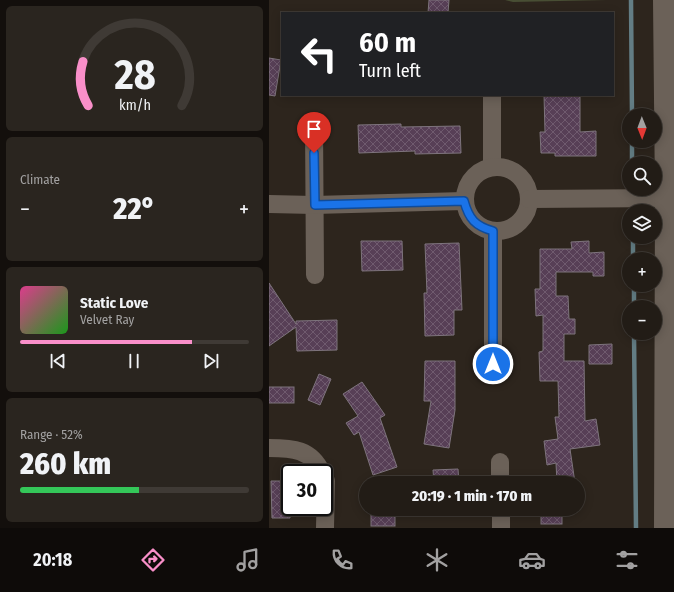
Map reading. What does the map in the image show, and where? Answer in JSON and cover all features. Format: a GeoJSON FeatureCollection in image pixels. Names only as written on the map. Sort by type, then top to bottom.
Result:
{"type":"FeatureCollection","features":[{"type":"Feature","properties":{"kind":"main road"},"geometry":{"type":"LineString","coordinates":[[664,0],[666,198],[665,528]]}},
{"type":"Feature","properties":{"kind":"street"},"geometry":{"type":"LineString","coordinates":[[492,96],[492,167]]}},
{"type":"Feature","properties":{"kind":"street"},"geometry":{"type":"LineString","coordinates":[[314,124],[315,275]]}},
{"type":"Feature","properties":{"kind":"street"},"geometry":{"type":"LineString","coordinates":[[492,167],[503,167],[513,171],[522,178],[527,188],[529,198],[528,209],[523,219],[514,226],[504,230],[493,231],[482,228],[473,222],[467,212],[464,201],[467,187],[475,175],[492,167]]}},
{"type":"Feature","properties":{"kind":"street"},"geometry":{"type":"LineString","coordinates":[[529,198],[666,198]]}},
{"type":"Feature","properties":{"kind":"street"},"geometry":{"type":"LineString","coordinates":[[269,204],[315,205],[464,201]]}},
{"type":"Feature","properties":{"kind":"street"},"geometry":{"type":"LineString","coordinates":[[493,231],[493,364]]}},
{"type":"Feature","properties":{"kind":"street"},"geometry":{"type":"LineString","coordinates":[[269,448],[284,448],[306,453],[316,464]]}},
{"type":"Feature","properties":{"kind":"street"},"geometry":{"type":"LineString","coordinates":[[500,462],[500,476]]}},
{"type":"Feature","properties":{"kind":"street"},"geometry":{"type":"LineString","coordinates":[[325,516],[325,528]]}},
{"type":"Feature","properties":{"kind":"street"},"geometry":{"type":"LineString","coordinates":[[501,516],[501,528]]}},
{"type":"Feature","properties":{"kind":"green space"},"geometry":{"type":"Polygon","coordinates":[[[505,0],[607,0],[513,2],[505,0]]]}},
{"type":"Feature","properties":{"kind":"building"},"geometry":{"type":"Polygon","coordinates":[[[429,0],[449,0],[448,12],[428,12],[429,0]]]}},
{"type":"Feature","properties":{"kind":"building"},"geometry":{"type":"Polygon","coordinates":[[[269,58],[281,60],[275,96],[269,95],[269,58]]]}},
{"type":"Feature","properties":{"kind":"building"},"geometry":{"type":"Polygon","coordinates":[[[544,96],[580,96],[580,132],[596,131],[596,156],[555,156],[555,153],[541,153],[540,132],[545,132],[544,96]]]}},
{"type":"Feature","properties":{"kind":"building"},"geometry":{"type":"Polygon","coordinates":[[[401,124],[401,127],[460,126],[461,153],[415,154],[415,151],[359,153],[358,125],[401,124]]]}},
{"type":"Feature","properties":{"kind":"building"},"geometry":{"type":"Polygon","coordinates":[[[361,241],[402,241],[403,270],[362,271],[361,241]]]}},
{"type":"Feature","properties":{"kind":"building"},"geometry":{"type":"Polygon","coordinates":[[[589,241],[589,253],[604,252],[604,276],[593,276],[593,272],[556,272],[556,296],[568,296],[569,319],[575,319],[575,334],[564,334],[564,361],[584,361],[585,421],[596,419],[600,445],[570,449],[574,476],[557,476],[556,463],[547,465],[544,441],[558,439],[555,417],[559,417],[558,381],[540,381],[539,352],[543,351],[543,315],[536,316],[535,289],[540,289],[540,249],[572,249],[571,242],[589,241]]]}},
{"type":"Feature","properties":{"kind":"building"},"geometry":{"type":"Polygon","coordinates":[[[459,243],[462,310],[454,310],[454,335],[425,336],[424,293],[427,293],[425,244],[459,243]]]}},
{"type":"Feature","properties":{"kind":"building"},"geometry":{"type":"Polygon","coordinates":[[[269,283],[296,324],[296,321],[337,320],[337,350],[297,351],[296,327],[269,346],[269,283]]]}},
{"type":"Feature","properties":{"kind":"building"},"geometry":{"type":"Polygon","coordinates":[[[612,344],[612,364],[589,364],[589,345],[612,344]]]}},
{"type":"Feature","properties":{"kind":"building"},"geometry":{"type":"Polygon","coordinates":[[[425,361],[455,361],[455,410],[449,448],[424,444],[431,401],[424,401],[425,361]]]}},
{"type":"Feature","properties":{"kind":"building"},"geometry":{"type":"Polygon","coordinates":[[[319,374],[331,379],[320,405],[308,400],[319,374]]]}},
{"type":"Feature","properties":{"kind":"building"},"geometry":{"type":"Polygon","coordinates":[[[362,382],[385,415],[380,418],[397,467],[373,475],[359,432],[354,435],[346,423],[358,416],[343,394],[362,382]]]}},
{"type":"Feature","properties":{"kind":"building"},"geometry":{"type":"Polygon","coordinates":[[[269,387],[294,387],[294,403],[269,403],[269,387]]]}},
{"type":"Feature","properties":{"kind":"building"},"geometry":{"type":"Polygon","coordinates":[[[458,469],[458,476],[433,476],[433,470],[458,469]]]}},
{"type":"Feature","properties":{"kind":"building"},"geometry":{"type":"Polygon","coordinates":[[[271,481],[281,481],[281,516],[290,516],[290,518],[272,518],[271,481]]]}},
{"type":"Feature","properties":{"kind":"building"},"geometry":{"type":"Polygon","coordinates":[[[371,516],[395,516],[395,526],[371,526],[371,516]]]}},
{"type":"Feature","properties":{"kind":"building"},"geometry":{"type":"Polygon","coordinates":[[[541,516],[562,516],[562,524],[541,524],[541,516]]]}},
{"type":"Feature","properties":{"kind":"waterway"},"geometry":{"type":"LineString","coordinates":[[631,0],[632,108]]}},
{"type":"Feature","properties":{"kind":"waterway"},"geometry":{"type":"LineString","coordinates":[[632,148],[632,156]]}},
{"type":"Feature","properties":{"kind":"waterway"},"geometry":{"type":"LineString","coordinates":[[633,244],[633,252]]}},
{"type":"Feature","properties":{"kind":"waterway"},"geometry":{"type":"LineString","coordinates":[[634,292],[634,300]]}},
{"type":"Feature","properties":{"kind":"waterway"},"geometry":{"type":"LineString","coordinates":[[634,340],[636,528]]}},
{"type":"Feature","properties":{"kind":"route"},"geometry":{"type":"LineString","coordinates":[[314,153],[315,205],[464,201],[467,212],[473,222],[482,228],[493,231],[493,364]]}}]}
